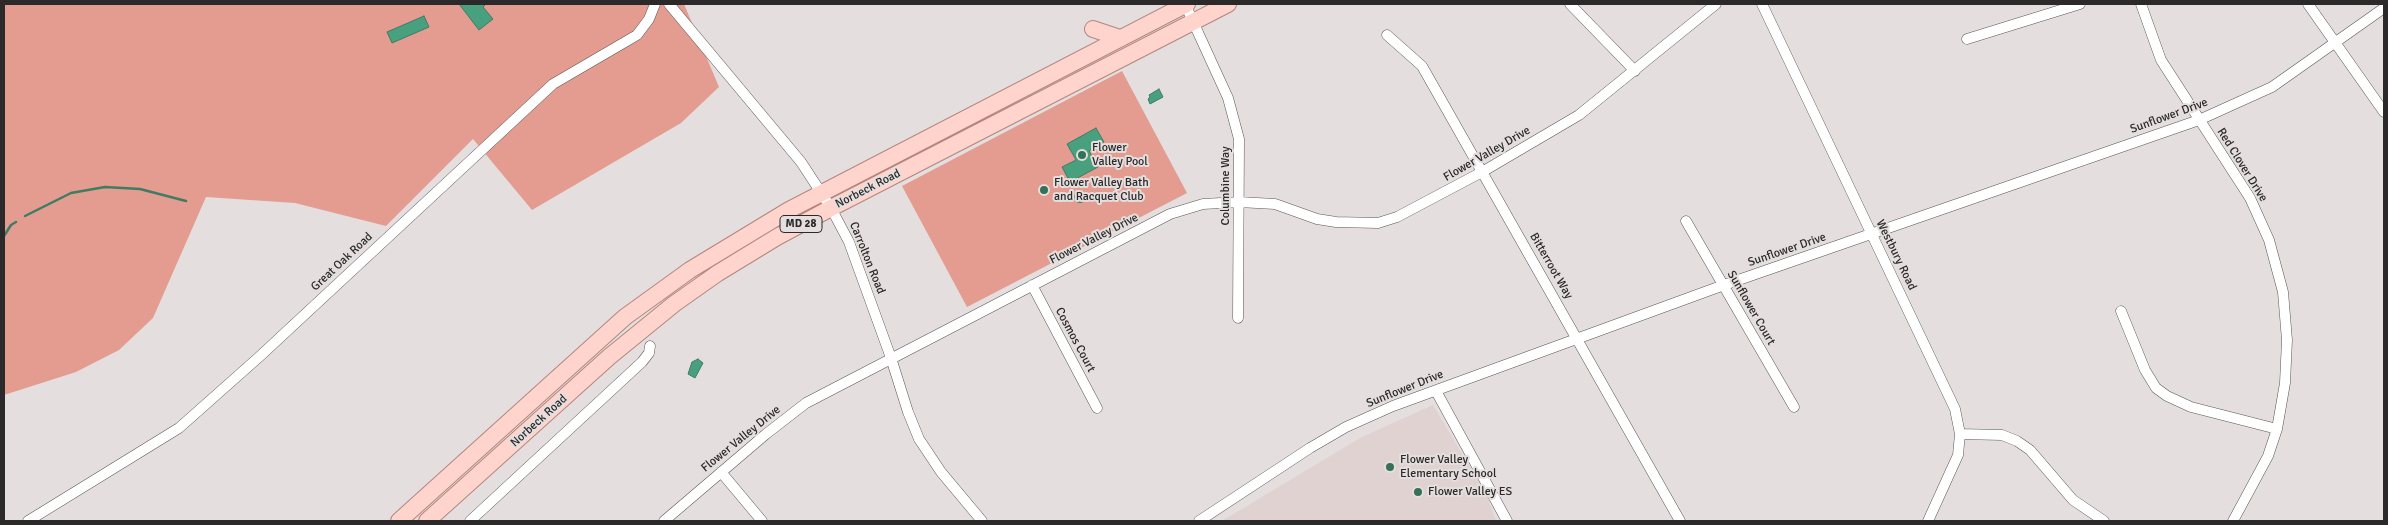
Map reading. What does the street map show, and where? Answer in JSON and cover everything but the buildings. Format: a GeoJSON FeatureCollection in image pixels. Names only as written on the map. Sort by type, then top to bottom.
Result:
{"type":"FeatureCollection","features":[{"type":"Feature","properties":{"kind":"main road","name":"Norbeck Road"},"geometry":{"type":"LineString","coordinates":[[400,521],[625,317],[690,270],[772,219],[1186,4]]}},
{"type":"Feature","properties":{"kind":"main road","name":"Norbeck Road"},"geometry":{"type":"LineString","coordinates":[[427,521],[608,357],[674,304],[726,268],[777,237],[831,208],[1228,4]]}},
{"type":"Feature","properties":{"kind":"main road"},"geometry":{"type":"LineString","coordinates":[[1093,29],[1120,38]]}},
{"type":"Feature","properties":{"kind":"main road"},"geometry":{"type":"LineString","coordinates":[[555,380],[556,361]]}},
{"type":"Feature","properties":{"kind":"street","name":"Great Oak Road"},"geometry":{"type":"LineString","coordinates":[[28,521],[179,428],[259,357],[553,84],[637,34],[649,19],[655,4]]}},
{"type":"Feature","properties":{"kind":"street","name":"Carrolton Road"},"geometry":{"type":"LineString","coordinates":[[669,4],[801,162],[831,208],[849,242],[919,439],[941,472],[982,521]]}},
{"type":"Feature","properties":{"kind":"street","name":"Columbine Way"},"geometry":{"type":"LineString","coordinates":[[1186,4],[1228,98],[1239,139],[1238,318]]}},
{"type":"Feature","properties":{"kind":"street"},"geometry":{"type":"LineString","coordinates":[[1570,4],[1635,71]]}},
{"type":"Feature","properties":{"kind":"street","name":"Flower Valley Drive"},"geometry":{"type":"LineString","coordinates":[[664,521],[720,472],[806,403],[1170,214],[1203,204],[1239,202],[1275,204],[1317,219],[1336,222],[1378,223],[1418,208],[1579,116],[1716,4]]}},
{"type":"Feature","properties":{"kind":"street","name":"Westbury Road"},"geometry":{"type":"LineString","coordinates":[[1762,4],[1955,409],[1960,434],[1958,455],[1928,521]]}},
{"type":"Feature","properties":{"kind":"street"},"geometry":{"type":"LineString","coordinates":[[1967,39],[2080,4]]}},
{"type":"Feature","properties":{"kind":"street","name":"Red Clover Drive"},"geometry":{"type":"LineString","coordinates":[[2141,4],[2161,60],[2250,198],[2269,240],[2278,273],[2287,340],[2285,383],[2277,428],[2268,456],[2233,521]]}},
{"type":"Feature","properties":{"kind":"street"},"geometry":{"type":"LineString","coordinates":[[2308,4],[2384,112]]}},
{"type":"Feature","properties":{"kind":"street","name":"Sunflower Drive"},"geometry":{"type":"LineString","coordinates":[[1199,521],[1296,457],[1346,427],[1393,406],[1436,391],[1462,379],[1724,285],[2199,120],[2272,87],[2384,8]]}},
{"type":"Feature","properties":{"kind":"street","name":"Bitterroot Way"},"geometry":{"type":"LineString","coordinates":[[1386,34],[1422,66],[1578,338],[1680,521]]}},
{"type":"Feature","properties":{"kind":"street","name":"Sunflower Court"},"geometry":{"type":"LineString","coordinates":[[1686,221],[1794,407]]}},
{"type":"Feature","properties":{"kind":"street","name":"Cosmos Court"},"geometry":{"type":"LineString","coordinates":[[1032,285],[1096,408]]}},
{"type":"Feature","properties":{"kind":"street"},"geometry":{"type":"LineString","coordinates":[[2121,311],[2145,370],[2156,388],[2191,407],[2277,428]]}},
{"type":"Feature","properties":{"kind":"street"},"geometry":{"type":"LineString","coordinates":[[470,521],[642,362],[649,353],[650,346]]}},
{"type":"Feature","properties":{"kind":"street"},"geometry":{"type":"LineString","coordinates":[[1436,391],[1508,521]]}},
{"type":"Feature","properties":{"kind":"street"},"geometry":{"type":"LineString","coordinates":[[1960,434],[2002,435],[2017,440],[2030,450],[2074,500],[2104,521]]}},
{"type":"Feature","properties":{"kind":"street"},"geometry":{"type":"LineString","coordinates":[[720,472],[762,521]]}},
{"type":"Feature","properties":{"kind":"shaded area"},"geometry":{"type":"Polygon","coordinates":[[[4,4],[684,4],[719,87],[681,123],[532,210],[473,139],[386,226],[295,203],[206,197],[153,318],[119,350],[76,372],[4,395],[4,4]]]}},
{"type":"Feature","properties":{"kind":"shaded area"},"geometry":{"type":"Polygon","coordinates":[[[459,4],[486,4],[483,7],[493,19],[479,30],[459,4]]]}},
{"type":"Feature","properties":{"kind":"shaded area"},"geometry":{"type":"Polygon","coordinates":[[[424,16],[429,27],[392,43],[387,32],[424,16]]]}},
{"type":"Feature","properties":{"kind":"shaded area","name":"Flower Valley Bath and Racquet Club"},"geometry":{"type":"Polygon","coordinates":[[[1122,71],[1187,193],[967,307],[902,186],[1122,71]]]}},
{"type":"Feature","properties":{"kind":"shaded area"},"geometry":{"type":"Polygon","coordinates":[[[1159,89],[1163,97],[1150,104],[1149,95],[1159,89]]]}},
{"type":"Feature","properties":{"kind":"shaded area","name":"Flower Valley Pool"},"geometry":{"type":"Polygon","coordinates":[[[1096,128],[1104,142],[1089,151],[1098,167],[1070,182],[1062,167],[1076,160],[1067,144],[1096,128]]]}},
{"type":"Feature","properties":{"kind":"shaded area"},"geometry":{"type":"Polygon","coordinates":[[[1080,191],[1086,197],[1080,203],[1074,197],[1080,191]]]}},
{"type":"Feature","properties":{"kind":"shaded area"},"geometry":{"type":"Polygon","coordinates":[[[698,359],[703,363],[695,378],[688,374],[692,362],[698,359]]]}},
{"type":"Feature","properties":{"kind":"shaded area","name":"Flower Valley Elementary School"},"geometry":{"type":"Polygon","coordinates":[[[1433,405],[1487,496],[1496,521],[1222,521],[1360,438],[1433,405]]]}},
{"type":"Feature","properties":{"kind":"waterway"},"geometry":{"type":"LineString","coordinates":[[25,216],[71,193],[105,187],[140,189],[186,201]]}},
{"type":"Feature","properties":{"kind":"waterway"},"geometry":{"type":"LineString","coordinates":[[4,236],[11,225],[16,222]]}},
{"type":"Feature","properties":{"kind":"place","name":"Flower Valley Pool"},"geometry":{"type":"Point","coordinates":[1082,155]}},
{"type":"Feature","properties":{"kind":"place","name":"Flower Valley Bath and Racquet Club"},"geometry":{"type":"Point","coordinates":[1044,190]}},
{"type":"Feature","properties":{"kind":"place","name":"Flower Valley Elementary School"},"geometry":{"type":"Point","coordinates":[1390,467]}},
{"type":"Feature","properties":{"kind":"place","name":"Flower Valley ES"},"geometry":{"type":"Point","coordinates":[1418,492]}}]}
